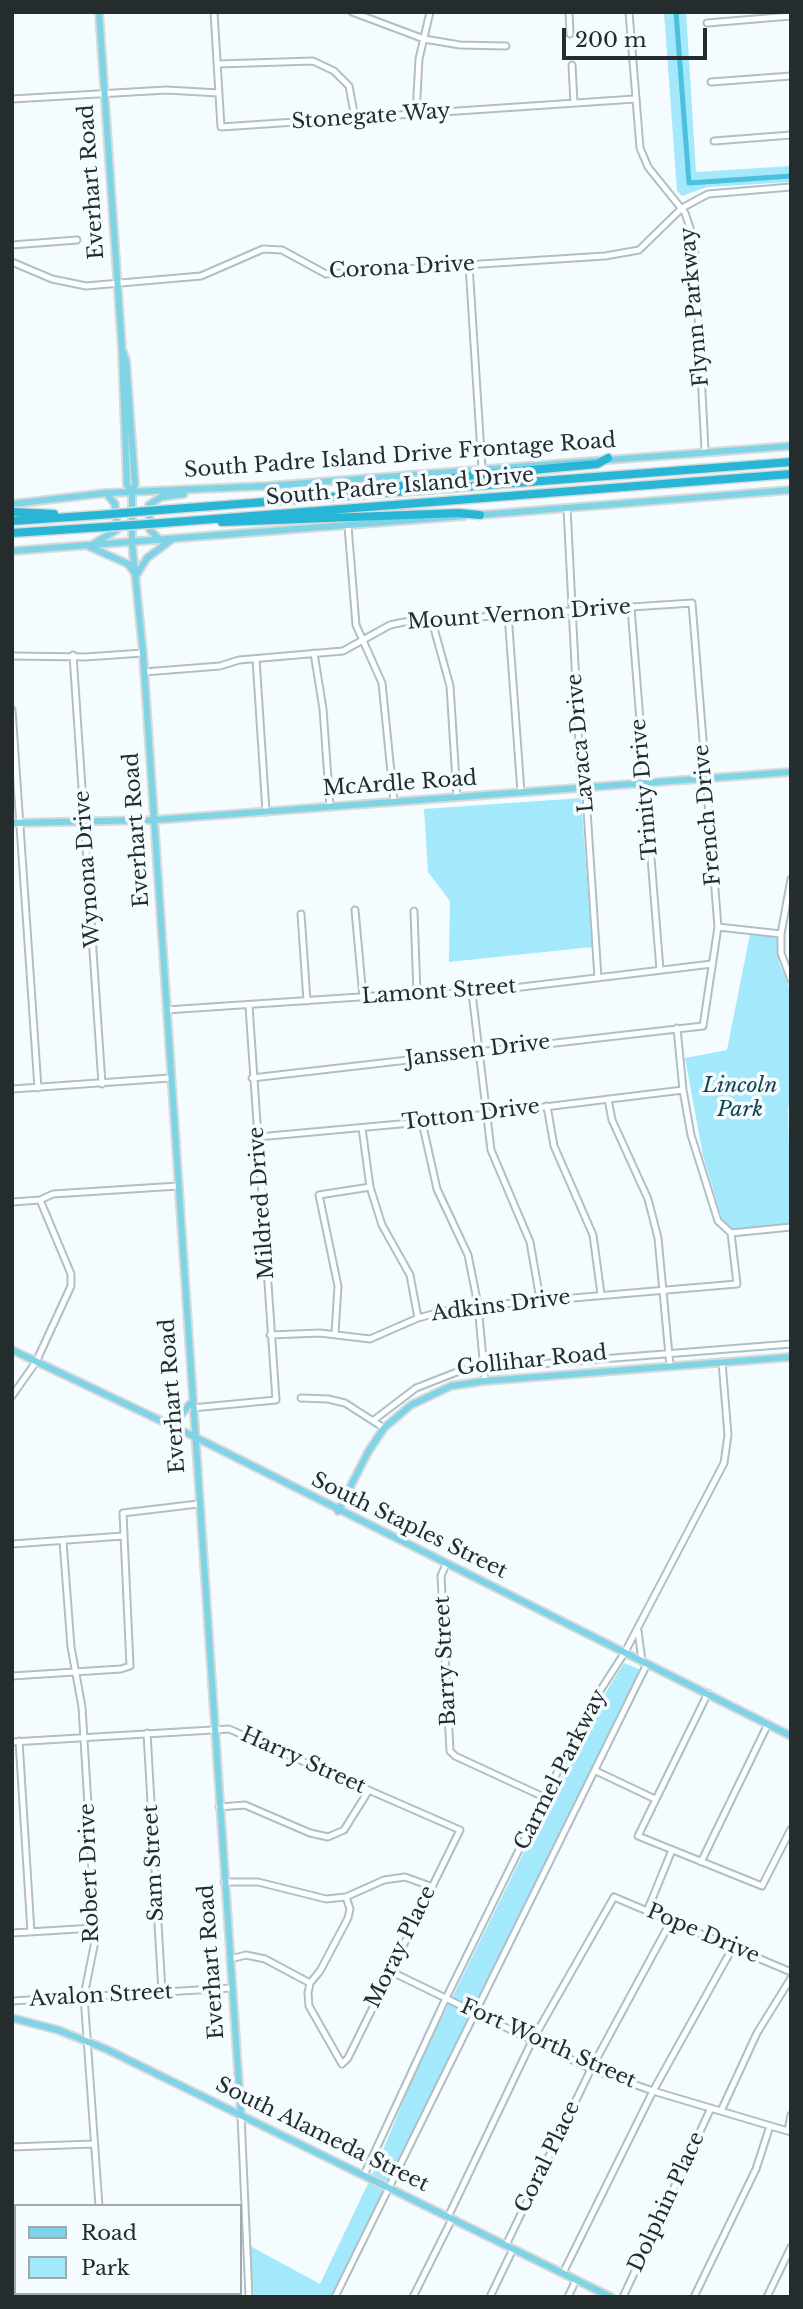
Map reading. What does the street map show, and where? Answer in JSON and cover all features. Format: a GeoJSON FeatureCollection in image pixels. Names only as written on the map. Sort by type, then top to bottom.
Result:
{"type":"FeatureCollection","features":[{"type":"Feature","properties":{"kind":"highway"},"geometry":{"type":"LineString","coordinates":[[374,494],[388,488],[434,480],[597,464],[608,458]]}},
{"type":"Feature","properties":{"kind":"highway","name":"South Padre Island Drive"},"geometry":{"type":"LineString","coordinates":[[12,521],[791,462]]}},
{"type":"Feature","properties":{"kind":"highway","name":"South Padre Island Drive"},"geometry":{"type":"LineString","coordinates":[[12,534],[791,474]]}},
{"type":"Feature","properties":{"kind":"highway"},"geometry":{"type":"LineString","coordinates":[[12,512],[97,515]]}},
{"type":"Feature","properties":{"kind":"highway"},"geometry":{"type":"LineString","coordinates":[[209,520],[231,524],[302,518],[459,513],[480,515]]}},
{"type":"Feature","properties":{"kind":"main road","name":"Everhart Road"},"geometry":{"type":"LineString","coordinates":[[99,12],[122,349],[127,485],[132,493],[132,543],[143,653],[193,1436],[241,2115]]}},
{"type":"Feature","properties":{"kind":"main road","name":"South Padre Island Drive Frontage Road"},"geometry":{"type":"LineString","coordinates":[[12,504],[106,493],[220,489],[705,450],[791,446]]}},
{"type":"Feature","properties":{"kind":"main road"},"geometry":{"type":"LineString","coordinates":[[160,540],[150,530],[151,501],[220,489]]}},
{"type":"Feature","properties":{"kind":"main road"},"geometry":{"type":"LineString","coordinates":[[12,551],[791,490]]}},
{"type":"Feature","properties":{"kind":"main road"},"geometry":{"type":"LineString","coordinates":[[88,546],[117,530],[115,504],[106,493]]}},
{"type":"Feature","properties":{"kind":"main road"},"geometry":{"type":"LineString","coordinates":[[88,546],[128,564],[136,576],[147,558],[172,539]]}},
{"type":"Feature","properties":{"kind":"main road","name":"McArdle Road"},"geometry":{"type":"LineString","coordinates":[[12,823],[153,820],[791,772]]}},
{"type":"Feature","properties":{"kind":"main road","name":"South Staples Street"},"geometry":{"type":"LineString","coordinates":[[12,1350],[193,1436],[338,1511],[791,1735]]}},
{"type":"Feature","properties":{"kind":"main road","name":"Gollihar Road"},"geometry":{"type":"LineString","coordinates":[[338,1511],[363,1460],[384,1428],[425,1397],[451,1386],[791,1357]]}},
{"type":"Feature","properties":{"kind":"main road"},"geometry":{"type":"LineString","coordinates":[[171,1426],[191,1405]]}},
{"type":"Feature","properties":{"kind":"main road","name":"South Alameda Street"},"geometry":{"type":"LineString","coordinates":[[12,2018],[89,2041],[611,2297]]}},
{"type":"Feature","properties":{"kind":"street","name":"Stonegate Way"},"geometry":{"type":"LineString","coordinates":[[214,12],[222,127],[635,99]]}},
{"type":"Feature","properties":{"kind":"street"},"geometry":{"type":"LineString","coordinates":[[352,12],[424,39],[460,45],[506,46]]}},
{"type":"Feature","properties":{"kind":"street"},"geometry":{"type":"LineString","coordinates":[[416,114],[416,77],[430,12]]}},
{"type":"Feature","properties":{"kind":"street"},"geometry":{"type":"LineString","coordinates":[[569,12],[570,34]]}},
{"type":"Feature","properties":{"kind":"street","name":"Flynn Parkway"},"geometry":{"type":"LineString","coordinates":[[629,12],[635,99],[644,160],[682,208],[694,240],[705,450]]}},
{"type":"Feature","properties":{"kind":"street"},"geometry":{"type":"LineString","coordinates":[[707,23],[791,16]]}},
{"type":"Feature","properties":{"kind":"street"},"geometry":{"type":"LineString","coordinates":[[218,64],[313,61],[334,71],[349,86],[355,118]]}},
{"type":"Feature","properties":{"kind":"street"},"geometry":{"type":"LineString","coordinates":[[572,65],[574,103]]}},
{"type":"Feature","properties":{"kind":"street"},"geometry":{"type":"LineString","coordinates":[[711,82],[791,76]]}},
{"type":"Feature","properties":{"kind":"street"},"geometry":{"type":"LineString","coordinates":[[12,99],[166,90],[219,93]]}},
{"type":"Feature","properties":{"kind":"street"},"geometry":{"type":"LineString","coordinates":[[713,141],[791,135]]}},
{"type":"Feature","properties":{"kind":"street"},"geometry":{"type":"LineString","coordinates":[[682,208],[708,194],[791,187]]}},
{"type":"Feature","properties":{"kind":"street","name":"Corona Drive"},"geometry":{"type":"LineString","coordinates":[[12,262],[74,285],[118,284],[209,274],[263,249],[282,250],[326,274],[627,254],[650,242],[682,208]]}},
{"type":"Feature","properties":{"kind":"street"},"geometry":{"type":"LineString","coordinates":[[12,245],[77,240]]}},
{"type":"Feature","properties":{"kind":"street"},"geometry":{"type":"LineString","coordinates":[[469,265],[482,469]]}},
{"type":"Feature","properties":{"kind":"street","name":"Lavaca Drive"},"geometry":{"type":"LineString","coordinates":[[567,508],[571,612],[598,978]]}},
{"type":"Feature","properties":{"kind":"street"},"geometry":{"type":"LineString","coordinates":[[348,526],[356,625],[382,682],[394,802]]}},
{"type":"Feature","properties":{"kind":"street","name":"Mount Vernon Drive"},"geometry":{"type":"LineString","coordinates":[[144,672],[343,651],[390,625],[508,614],[692,603]]}},
{"type":"Feature","properties":{"kind":"street","name":"French Drive"},"geometry":{"type":"LineString","coordinates":[[692,603],[718,927],[703,1026]]}},
{"type":"Feature","properties":{"kind":"street","name":"Trinity Drive"},"geometry":{"type":"LineString","coordinates":[[631,608],[660,970]]}},
{"type":"Feature","properties":{"kind":"street"},"geometry":{"type":"LineString","coordinates":[[508,614],[521,792]]}},
{"type":"Feature","properties":{"kind":"street"},"geometry":{"type":"LineString","coordinates":[[432,621],[450,686],[457,797]]}},
{"type":"Feature","properties":{"kind":"street"},"geometry":{"type":"LineString","coordinates":[[12,656],[143,653]]}},
{"type":"Feature","properties":{"kind":"street"},"geometry":{"type":"LineString","coordinates":[[314,653],[323,709],[330,807]]}},
{"type":"Feature","properties":{"kind":"street","name":"Wynona Drive"},"geometry":{"type":"LineString","coordinates":[[73,655],[102,1084]]}},
{"type":"Feature","properties":{"kind":"street"},"geometry":{"type":"LineString","coordinates":[[256,659],[266,812]]}},
{"type":"Feature","properties":{"kind":"street"},"geometry":{"type":"LineString","coordinates":[[12,710],[38,1088]]}},
{"type":"Feature","properties":{"kind":"street"},"geometry":{"type":"LineString","coordinates":[[791,879],[780,934],[781,953],[791,980]]}},
{"type":"Feature","properties":{"kind":"street"},"geometry":{"type":"LineString","coordinates":[[355,909],[363,997]]}},
{"type":"Feature","properties":{"kind":"street"},"geometry":{"type":"LineString","coordinates":[[414,911],[417,994]]}},
{"type":"Feature","properties":{"kind":"street"},"geometry":{"type":"LineString","coordinates":[[301,914],[307,1001]]}},
{"type":"Feature","properties":{"kind":"street"},"geometry":{"type":"LineString","coordinates":[[718,927],[780,934]]}},
{"type":"Feature","properties":{"kind":"street","name":"Lamont Street"},"geometry":{"type":"LineString","coordinates":[[166,1010],[472,993],[712,964]]}},
{"type":"Feature","properties":{"kind":"street"},"geometry":{"type":"LineString","coordinates":[[472,993],[491,1150],[530,1242],[540,1299]]}},
{"type":"Feature","properties":{"kind":"street","name":"Mildred Drive"},"geometry":{"type":"LineString","coordinates":[[191,1405],[276,1400],[249,1006]]}},
{"type":"Feature","properties":{"kind":"street","name":"Janssen Drive"},"geometry":{"type":"LineString","coordinates":[[252,1078],[703,1026]]}},
{"type":"Feature","properties":{"kind":"street"},"geometry":{"type":"LineString","coordinates":[[677,1028],[691,1135],[718,1221],[732,1233],[791,1227]]}},
{"type":"Feature","properties":{"kind":"street"},"geometry":{"type":"LineString","coordinates":[[12,1089],[170,1078]]}},
{"type":"Feature","properties":{"kind":"street","name":"Totton Drive"},"geometry":{"type":"LineString","coordinates":[[258,1138],[422,1122],[486,1112],[683,1090]]}},
{"type":"Feature","properties":{"kind":"street"},"geometry":{"type":"LineString","coordinates":[[608,1098],[612,1120],[648,1199],[659,1238],[670,1366]]}},
{"type":"Feature","properties":{"kind":"street"},"geometry":{"type":"LineString","coordinates":[[547,1106],[554,1146],[593,1235],[601,1294]]}},
{"type":"Feature","properties":{"kind":"street"},"geometry":{"type":"LineString","coordinates":[[422,1122],[438,1189],[468,1255],[478,1306],[485,1381]]}},
{"type":"Feature","properties":{"kind":"street"},"geometry":{"type":"LineString","coordinates":[[362,1128],[370,1187],[382,1225],[410,1275],[418,1318]]}},
{"type":"Feature","properties":{"kind":"street"},"geometry":{"type":"LineString","coordinates":[[12,1202],[40,1200],[53,1194],[178,1186]]}},
{"type":"Feature","properties":{"kind":"street"},"geometry":{"type":"LineString","coordinates":[[335,1334],[339,1307],[338,1286],[319,1195],[370,1187]]}},
{"type":"Feature","properties":{"kind":"street"},"geometry":{"type":"LineString","coordinates":[[12,1396],[36,1362],[71,1286],[71,1274],[40,1200]]}},
{"type":"Feature","properties":{"kind":"street","name":"Adkins Drive"},"geometry":{"type":"LineString","coordinates":[[271,1335],[335,1334],[370,1339],[418,1318],[478,1306],[737,1284],[732,1233]]}},
{"type":"Feature","properties":{"kind":"street"},"geometry":{"type":"LineString","coordinates":[[374,1420],[399,1398],[425,1382],[462,1370],[791,1344]]}},
{"type":"Feature","properties":{"kind":"street"},"geometry":{"type":"LineString","coordinates":[[772,1346],[773,1359]]}},
{"type":"Feature","properties":{"kind":"street"},"geometry":{"type":"LineString","coordinates":[[708,1350],[709,1363]]}},
{"type":"Feature","properties":{"kind":"street"},"geometry":{"type":"LineString","coordinates":[[588,1360],[589,1373]]}},
{"type":"Feature","properties":{"kind":"street","name":"Carmel Parkway"},"geometry":{"type":"LineString","coordinates":[[364,2175],[446,1998],[589,1707],[625,1652],[727,1454],[722,1362]]}},
{"type":"Feature","properties":{"kind":"street"},"geometry":{"type":"LineString","coordinates":[[302,1398],[345,1403],[384,1428]]}},
{"type":"Feature","properties":{"kind":"street"},"geometry":{"type":"LineString","coordinates":[[12,1675],[130,1666],[123,1513],[198,1504]]}},
{"type":"Feature","properties":{"kind":"street"},"geometry":{"type":"LineString","coordinates":[[12,1544],[123,1536]]}},
{"type":"Feature","properties":{"kind":"street","name":"Robert Drive"},"geometry":{"type":"LineString","coordinates":[[64,1541],[71,1647],[83,1737],[95,1928],[95,1944],[87,1971],[84,1996],[99,2204]]}},
{"type":"Feature","properties":{"kind":"street","name":"Barry Street"},"geometry":{"type":"LineString","coordinates":[[446,1564],[441,1576],[450,1751],[455,1756],[546,1798]]}},
{"type":"Feature","properties":{"kind":"street"},"geometry":{"type":"LineString","coordinates":[[638,1628],[645,1662]]}},
{"type":"Feature","properties":{"kind":"street","name":"Carmel Parkway"},"geometry":{"type":"LineString","coordinates":[[335,2297],[596,1771],[645,1662]]}},
{"type":"Feature","properties":{"kind":"street"},"geometry":{"type":"LineString","coordinates":[[708,1693],[638,1836],[762,1886],[791,1829]]}},
{"type":"Feature","properties":{"kind":"street"},"geometry":{"type":"LineString","coordinates":[[701,1862],[768,1724]]}},
{"type":"Feature","properties":{"kind":"street","name":"Harry Street"},"geometry":{"type":"LineString","coordinates":[[16,1741],[229,1729],[460,1830]]}},
{"type":"Feature","properties":{"kind":"street","name":"Sam Street"},"geometry":{"type":"LineString","coordinates":[[147,1733],[162,1992]]}},
{"type":"Feature","properties":{"kind":"street"},"geometry":{"type":"LineString","coordinates":[[16,1741],[31,1932]]}},
{"type":"Feature","properties":{"kind":"street"},"geometry":{"type":"LineString","coordinates":[[596,1771],[655,1799]]}},
{"type":"Feature","properties":{"kind":"street"},"geometry":{"type":"LineString","coordinates":[[219,1807],[245,1805],[310,1833],[328,1837],[344,1830],[369,1790]]}},
{"type":"Feature","properties":{"kind":"street","name":"Moray Place"},"geometry":{"type":"LineString","coordinates":[[310,1983],[309,2006],[342,2064],[348,2058],[430,1886],[460,1830]]}},
{"type":"Feature","properties":{"kind":"street"},"geometry":{"type":"LineString","coordinates":[[648,1909],[672,1850]]}},
{"type":"Feature","properties":{"kind":"street"},"geometry":{"type":"LineString","coordinates":[[224,1882],[258,1882],[326,1899],[346,1896],[384,1880],[405,1877],[430,1886]]}},
{"type":"Feature","properties":{"kind":"street"},"geometry":{"type":"LineString","coordinates":[[230,1959],[246,1955],[265,1959],[310,1983],[320,1971],[348,1918],[350,1909],[346,1896]]}},
{"type":"Feature","properties":{"kind":"street","name":"Pope Drive"},"geometry":{"type":"LineString","coordinates":[[532,2041],[614,1897],[648,1909],[791,1972]]}},
{"type":"Feature","properties":{"kind":"street","name":"Coral Place"},"geometry":{"type":"LineString","coordinates":[[506,2245],[591,2068],[671,1921]]}},
{"type":"Feature","properties":{"kind":"street"},"geometry":{"type":"LineString","coordinates":[[12,1933],[95,1928]]}},
{"type":"Feature","properties":{"kind":"street"},"geometry":{"type":"LineString","coordinates":[[564,2273],[653,2091],[733,1947]]}},
{"type":"Feature","properties":{"kind":"street","name":"Fort Worth Street"},"geometry":{"type":"LineString","coordinates":[[390,1970],[591,2068],[653,2091],[789,2131]]}},
{"type":"Feature","properties":{"kind":"street","name":"Dolphin Place"},"geometry":{"type":"LineString","coordinates":[[721,2111],[757,2033],[791,1978]]}},
{"type":"Feature","properties":{"kind":"street","name":"Avalon Street"},"geometry":{"type":"LineString","coordinates":[[12,2001],[232,1988]]}},
{"type":"Feature","properties":{"kind":"street"},"geometry":{"type":"LineString","coordinates":[[413,2297],[532,2041]]}},
{"type":"Feature","properties":{"kind":"street","name":"Dolphin Place"},"geometry":{"type":"LineString","coordinates":[[623,2297],[710,2108]]}},
{"type":"Feature","properties":{"kind":"street","name":"Everhart Road"},"geometry":{"type":"LineString","coordinates":[[241,2115],[242,2204]]}},
{"type":"Feature","properties":{"kind":"street"},"geometry":{"type":"LineString","coordinates":[[789,2131],[791,2115]]}},
{"type":"Feature","properties":{"kind":"street"},"geometry":{"type":"LineString","coordinates":[[694,2297],[756,2169],[770,2126]]}},
{"type":"Feature","properties":{"kind":"street"},"geometry":{"type":"LineString","coordinates":[[12,2147],[93,2144]]}},
{"type":"Feature","properties":{"kind":"street","name":"Everhart Road"},"geometry":{"type":"LineString","coordinates":[[242,2241],[249,2297]]}},
{"type":"Feature","properties":{"kind":"street"},"geometry":{"type":"LineString","coordinates":[[767,2297],[791,2247]]}},
{"type":"Feature","properties":{"kind":"street"},"geometry":{"type":"LineString","coordinates":[[490,2297],[513,2249]]}},
{"type":"Feature","properties":{"kind":"street"},"geometry":{"type":"LineString","coordinates":[[568,2297],[576,2280]]}},
{"type":"Feature","properties":{"kind":"green space"},"geometry":{"type":"Polygon","coordinates":[[[664,12],[686,12],[696,172],[791,166],[791,182],[707,187],[682,196],[677,191],[664,12]]]}},
{"type":"Feature","properties":{"kind":"green space"},"geometry":{"type":"Polygon","coordinates":[[[581,798],[592,947],[449,962],[450,901],[428,872],[424,809],[581,798]]]}},
{"type":"Feature","properties":{"kind":"green space","name":"Lincoln Park"},"geometry":{"type":"Polygon","coordinates":[[[750,934],[777,938],[779,963],[791,991],[791,1099],[788,1108],[791,1225],[731,1229],[723,1222],[703,1156],[685,1058],[727,1050],[750,934]]]}},
{"type":"Feature","properties":{"kind":"green space"},"geometry":{"type":"Polygon","coordinates":[[[624,1663],[641,1670],[331,2297],[254,2297],[250,2246],[320,2284],[374,2171],[418,2066],[592,1715],[624,1663]]]}},
{"type":"Feature","properties":{"kind":"waterway"},"geometry":{"type":"LineString","coordinates":[[676,12],[689,183],[791,176]]}}]}
